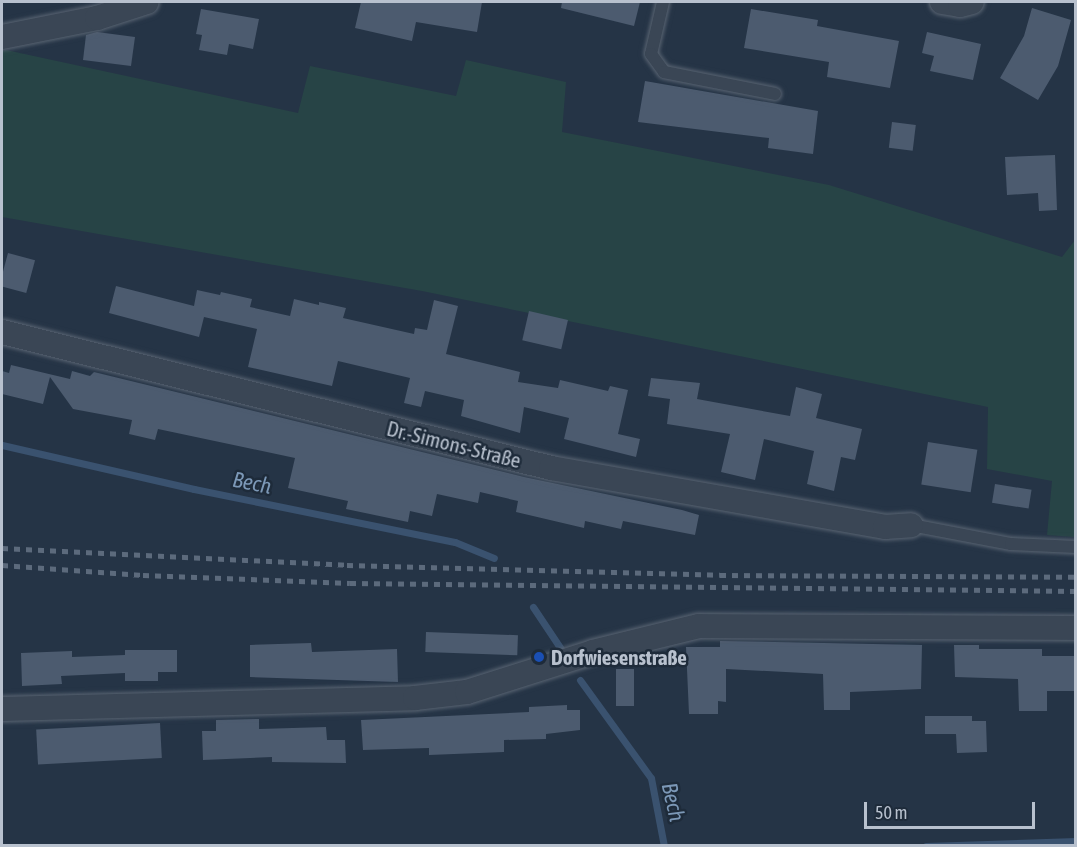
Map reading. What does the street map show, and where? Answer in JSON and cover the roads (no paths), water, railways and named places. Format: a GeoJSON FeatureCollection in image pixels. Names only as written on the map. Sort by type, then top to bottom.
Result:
{"type":"FeatureCollection","features":[{"type":"Feature","properties":{"kind":"street"},"geometry":{"type":"LineString","coordinates":[[2,37],[97,18],[147,2]]}},
{"type":"Feature","properties":{"kind":"street"},"geometry":{"type":"LineString","coordinates":[[942,2],[960,5],[972,2]]}},
{"type":"Feature","properties":{"kind":"street","name":"Dr.-Simons-Straße"},"geometry":{"type":"LineString","coordinates":[[2,332],[551,468],[885,527],[911,525]]}},
{"type":"Feature","properties":{"kind":"street"},"geometry":{"type":"LineString","coordinates":[[2,709],[415,698],[467,692],[593,652],[708,626],[1076,628]]}},
{"type":"Feature","properties":{"kind":"lane"},"geometry":{"type":"LineString","coordinates":[[663,2],[651,54],[664,72],[775,94]]}},
{"type":"Feature","properties":{"kind":"lane"},"geometry":{"type":"LineString","coordinates":[[911,525],[1011,544],[1076,547]]}},
{"type":"Feature","properties":{"kind":"waterway","name":"Bech"},"geometry":{"type":"LineString","coordinates":[[2,445],[194,489],[455,542],[494,558]]}},
{"type":"Feature","properties":{"kind":"waterway","name":"Bech"},"geometry":{"type":"LineString","coordinates":[[533,607],[565,655]]}},
{"type":"Feature","properties":{"kind":"waterway","name":"Bech"},"geometry":{"type":"LineString","coordinates":[[580,680],[651,778],[664,846]]}},
{"type":"Feature","properties":{"kind":"waterway"},"geometry":{"type":"LineString","coordinates":[[926,846],[1076,841]]}},
{"type":"Feature","properties":{"kind":"railway"},"geometry":{"type":"LineString","coordinates":[[2,548],[347,565],[720,575],[1076,577]]}},
{"type":"Feature","properties":{"kind":"railway"},"geometry":{"type":"LineString","coordinates":[[2,565],[143,575],[350,583],[1076,591]]}},
{"type":"Feature","properties":{"kind":"place","name":"Dorfwiesenstraße"},"geometry":{"type":"Point","coordinates":[539,657]}}]}
